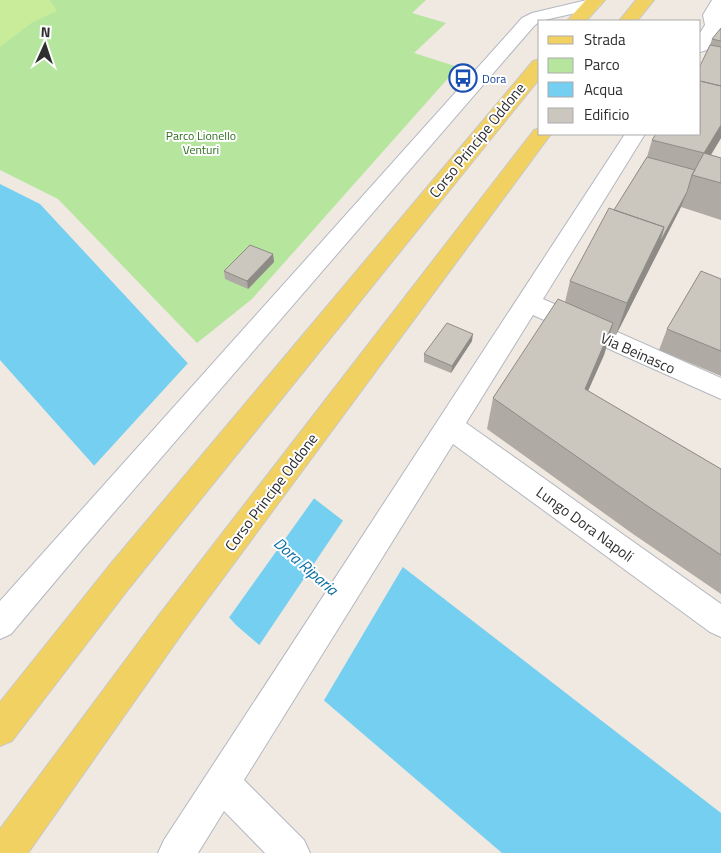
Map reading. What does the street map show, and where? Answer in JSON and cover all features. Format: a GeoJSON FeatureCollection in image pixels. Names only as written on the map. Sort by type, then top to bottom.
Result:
{"type":"FeatureCollection","features":[{"type":"Feature","properties":{"kind":"main road"},"geometry":{"type":"LineString","coordinates":[[629,20],[645,0]]}},
{"type":"Feature","properties":{"kind":"main road"},"geometry":{"type":"LineString","coordinates":[[577,20],[594,2]]}},
{"type":"Feature","properties":{"kind":"main road","name":"Corso Principe Oddone"},"geometry":{"type":"LineString","coordinates":[[0,729],[119,577],[538,67]]}},
{"type":"Feature","properties":{"kind":"main road","name":"Corso Principe Oddone"},"geometry":{"type":"LineString","coordinates":[[5,853],[170,625],[540,135]]}},
{"type":"Feature","properties":{"kind":"street"},"geometry":{"type":"LineString","coordinates":[[701,44],[714,25],[712,15],[721,0]]}},
{"type":"Feature","properties":{"kind":"street"},"geometry":{"type":"LineString","coordinates":[[0,624],[238,350],[528,22],[538,17],[594,2]]}},
{"type":"Feature","properties":{"kind":"street"},"geometry":{"type":"LineString","coordinates":[[177,853],[634,135]]}},
{"type":"Feature","properties":{"kind":"street","name":"Via Beinasco"},"geometry":{"type":"LineString","coordinates":[[529,302],[721,389]]}},
{"type":"Feature","properties":{"kind":"street","name":"Lungo Dora Napoli"},"geometry":{"type":"LineString","coordinates":[[449,426],[721,622]]}},
{"type":"Feature","properties":{"kind":"street"},"geometry":{"type":"LineString","coordinates":[[222,784],[291,853]]}},
{"type":"Feature","properties":{"kind":"green space","name":"Parco Lionello Venturi"},"geometry":{"type":"Polygon","coordinates":[[[0,0],[426,0],[412,13],[446,23],[414,53],[458,67],[252,299],[197,343],[58,199],[0,170],[0,0]]]}},
{"type":"Feature","properties":{"kind":"green space"},"geometry":{"type":"Polygon","coordinates":[[[0,0],[50,0],[57,11],[33,22],[0,47],[0,0]]]}},
{"type":"Feature","properties":{"kind":"water","name":"Dora Riparia"},"geometry":{"type":"Polygon","coordinates":[[[0,184],[40,204],[311,496],[721,813],[721,853],[502,853],[236,625],[0,360],[0,184]]]}},
{"type":"Feature","properties":{"kind":"pier"},"geometry":{"type":"Polygon","coordinates":[[[189,362],[315,497],[228,619],[93,467],[189,362]]]}},
{"type":"Feature","properties":{"kind":"pier"},"geometry":{"type":"Polygon","coordinates":[[[344,519],[404,565],[323,702],[258,647],[344,519]]]}},
{"type":"Feature","properties":{"kind":"building"},"geometry":{"type":"Polygon","coordinates":[[[721,28],[721,41],[712,39],[721,28]]]}},
{"type":"Feature","properties":{"kind":"building"},"geometry":{"type":"Polygon","coordinates":[[[710,45],[721,47],[721,86],[701,81],[701,64],[710,45]]]}},
{"type":"Feature","properties":{"kind":"building"},"geometry":{"type":"Polygon","coordinates":[[[701,81],[721,86],[721,125],[704,153],[652,140],[655,135],[701,135],[701,81]]]}},
{"type":"Feature","properties":{"kind":"building"},"geometry":{"type":"Polygon","coordinates":[[[704,153],[721,158],[721,183],[692,175],[704,153]]]}},
{"type":"Feature","properties":{"kind":"building"},"geometry":{"type":"Polygon","coordinates":[[[647,157],[695,170],[687,192],[659,244],[664,227],[614,210],[647,157]]]}},
{"type":"Feature","properties":{"kind":"building"},"geometry":{"type":"Polygon","coordinates":[[[609,208],[664,227],[627,303],[570,281],[609,208]]]}},
{"type":"Feature","properties":{"kind":"building"},"geometry":{"type":"Polygon","coordinates":[[[250,245],[273,254],[247,281],[224,271],[250,245]]]}},
{"type":"Feature","properties":{"kind":"building"},"geometry":{"type":"Polygon","coordinates":[[[701,271],[721,279],[721,351],[667,329],[701,271]]]}},
{"type":"Feature","properties":{"kind":"building"},"geometry":{"type":"Polygon","coordinates":[[[558,299],[613,323],[585,389],[721,469],[721,555],[493,398],[558,299]]]}},
{"type":"Feature","properties":{"kind":"building"},"geometry":{"type":"Polygon","coordinates":[[[447,323],[473,334],[452,366],[424,354],[447,323]]]}},
{"type":"Feature","properties":{"kind":"place","name":"Dora"},"geometry":{"type":"Point","coordinates":[463,78]}}]}
